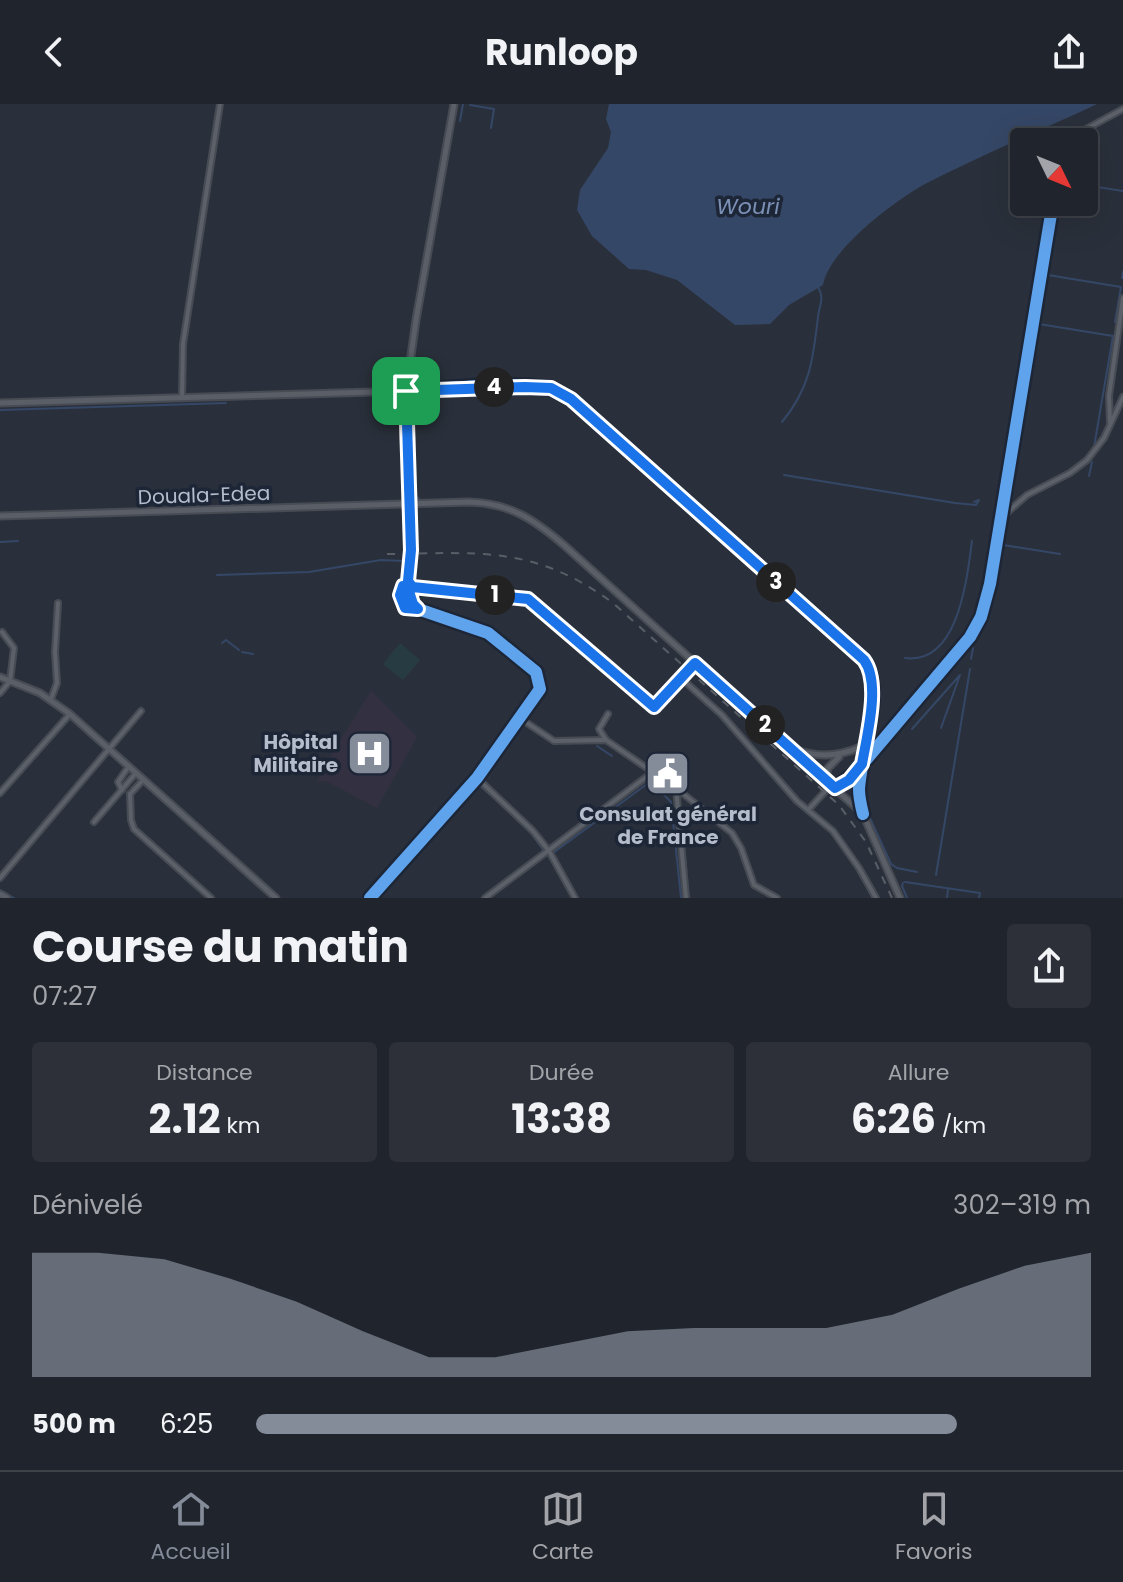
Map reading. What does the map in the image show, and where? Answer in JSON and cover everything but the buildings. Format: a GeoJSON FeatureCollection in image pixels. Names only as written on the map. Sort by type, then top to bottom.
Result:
{"type":"FeatureCollection","features":[{"type":"Feature","properties":{"kind":"main road"},"geometry":{"type":"LineString","coordinates":[[408,505],[406,391],[454,104]]}},
{"type":"Feature","properties":{"kind":"main road"},"geometry":{"type":"LineString","coordinates":[[833,786],[849,780],[975,630],[990,584],[1051,216]]}},
{"type":"Feature","properties":{"kind":"main road"},"geometry":{"type":"LineString","coordinates":[[551,388],[571,399],[864,660],[872,677],[859,791],[863,814],[900,898]]}},
{"type":"Feature","properties":{"kind":"main road"},"geometry":{"type":"LineString","coordinates":[[0,403],[406,391]]}},
{"type":"Feature","properties":{"kind":"main road","name":"Douala-Edea"},"geometry":{"type":"LineString","coordinates":[[0,516],[478,502],[520,512],[565,546],[863,814]]}},
{"type":"Feature","properties":{"kind":"main road"},"geometry":{"type":"LineString","coordinates":[[0,677],[51,699],[70,714],[273,897]]}},
{"type":"Feature","properties":{"kind":"main road"},"geometry":{"type":"LineString","coordinates":[[791,749],[826,757],[866,745],[888,732]]}},
{"type":"Feature","properties":{"kind":"main road"},"geometry":{"type":"LineString","coordinates":[[825,779],[831,764],[843,754]]}},
{"type":"Feature","properties":{"kind":"main road"},"geometry":{"type":"LineString","coordinates":[[0,894],[7,898]]}},
{"type":"Feature","properties":{"kind":"street"},"geometry":{"type":"LineString","coordinates":[[182,398],[183,344],[220,104]]}},
{"type":"Feature","properties":{"kind":"street"},"geometry":{"type":"LineString","coordinates":[[1089,128],[1123,109]]}},
{"type":"Feature","properties":{"kind":"street"},"geometry":{"type":"LineString","coordinates":[[1110,424],[1109,396],[1123,298]]}},
{"type":"Feature","properties":{"kind":"street"},"geometry":{"type":"LineString","coordinates":[[406,391],[551,388]]}},
{"type":"Feature","properties":{"kind":"street"},"geometry":{"type":"LineString","coordinates":[[1002,517],[1027,495],[1070,473],[1087,460],[1099,445],[1123,397]]}},
{"type":"Feature","properties":{"kind":"street"},"geometry":{"type":"LineString","coordinates":[[408,505],[411,550],[408,585],[413,604],[418,609]]}},
{"type":"Feature","properties":{"kind":"street"},"geometry":{"type":"LineString","coordinates":[[408,585],[528,599],[654,707],[695,663]]}},
{"type":"Feature","properties":{"kind":"street"},"geometry":{"type":"LineString","coordinates":[[370,898],[477,778],[540,689],[536,672],[488,633],[418,609],[408,610],[403,606],[400,595],[408,585]]}},
{"type":"Feature","properties":{"kind":"street"},"geometry":{"type":"LineString","coordinates":[[51,699],[57,683],[58,603]]}},
{"type":"Feature","properties":{"kind":"street"},"geometry":{"type":"LineString","coordinates":[[0,693],[10,681],[14,648],[2,632]]}},
{"type":"Feature","properties":{"kind":"street"},"geometry":{"type":"LineString","coordinates":[[681,678],[722,715],[797,801],[844,845],[876,898]]}},
{"type":"Feature","properties":{"kind":"street"},"geometry":{"type":"LineString","coordinates":[[0,878],[141,711]]}},
{"type":"Feature","properties":{"kind":"street"},"geometry":{"type":"LineString","coordinates":[[0,793],[70,714]]}},
{"type":"Feature","properties":{"kind":"street"},"geometry":{"type":"LineString","coordinates":[[608,714],[599,729],[606,740],[676,788],[732,833],[756,888],[777,898]]}},
{"type":"Feature","properties":{"kind":"street"},"geometry":{"type":"LineString","coordinates":[[521,719],[554,741],[606,740]]}},
{"type":"Feature","properties":{"kind":"street"},"geometry":{"type":"LineString","coordinates":[[129,766],[118,782],[122,790],[130,794]]}},
{"type":"Feature","properties":{"kind":"street"},"geometry":{"type":"LineString","coordinates":[[485,898],[653,772]]}},
{"type":"Feature","properties":{"kind":"street"},"geometry":{"type":"LineString","coordinates":[[94,822],[136,773]]}},
{"type":"Feature","properties":{"kind":"street"},"geometry":{"type":"LineString","coordinates":[[477,778],[528,826],[549,851],[575,898]]}},
{"type":"Feature","properties":{"kind":"street"},"geometry":{"type":"LineString","coordinates":[[144,780],[130,794],[134,829],[211,898]]}},
{"type":"Feature","properties":{"kind":"street"},"geometry":{"type":"LineString","coordinates":[[808,810],[833,786]]}},
{"type":"Feature","properties":{"kind":"street"},"geometry":{"type":"LineString","coordinates":[[676,788],[686,898]]}},
{"type":"Feature","properties":{"kind":"shaded area","name":"Hôpital Militaire"},"geometry":{"type":"Polygon","coordinates":[[[371,691],[417,737],[377,808],[326,781],[317,782],[371,691]]]}},
{"type":"Feature","properties":{"kind":"green space"},"geometry":{"type":"Polygon","coordinates":[[[400,643],[420,660],[403,680],[383,664],[400,643]]]}},
{"type":"Feature","properties":{"kind":"water","name":"Wouri"},"geometry":{"type":"Polygon","coordinates":[[[609,104],[1097,104],[1044,128],[1010,128],[1010,143],[912,192],[850,242],[828,271],[823,285],[789,305],[770,324],[735,325],[677,280],[646,270],[629,269],[592,236],[577,210],[580,190],[608,148],[611,132],[606,119],[609,104]]]}},
{"type":"Feature","properties":{"kind":"waterway"},"geometry":{"type":"LineString","coordinates":[[460,121],[463,104]]}},
{"type":"Feature","properties":{"kind":"waterway"},"geometry":{"type":"LineString","coordinates":[[470,105],[494,109],[491,128]]}},
{"type":"Feature","properties":{"kind":"waterway"},"geometry":{"type":"LineString","coordinates":[[1098,187],[1123,191]]}},
{"type":"Feature","properties":{"kind":"waterway"},"geometry":{"type":"LineString","coordinates":[[1122,278],[1123,272]]}},
{"type":"Feature","properties":{"kind":"waterway"},"geometry":{"type":"LineString","coordinates":[[1045,289],[1048,275],[1121,287],[1115,322]]}},
{"type":"Feature","properties":{"kind":"waterway"},"geometry":{"type":"LineString","coordinates":[[782,422],[799,397],[809,373],[821,302],[818,287]]}},
{"type":"Feature","properties":{"kind":"waterway"},"geometry":{"type":"LineString","coordinates":[[1041,313],[1044,294]]}},
{"type":"Feature","properties":{"kind":"waterway"},"geometry":{"type":"LineString","coordinates":[[1010,507],[1039,324],[1113,336],[1094,447]]}},
{"type":"Feature","properties":{"kind":"waterway"},"geometry":{"type":"LineString","coordinates":[[417,397],[411,409],[413,484],[414,495],[422,501]]}},
{"type":"Feature","properties":{"kind":"waterway"},"geometry":{"type":"LineString","coordinates":[[0,410],[226,403]]}},
{"type":"Feature","properties":{"kind":"waterway"},"geometry":{"type":"LineString","coordinates":[[1089,476],[1092,462]]}},
{"type":"Feature","properties":{"kind":"waterway"},"geometry":{"type":"LineString","coordinates":[[1041,490],[1080,468]]}},
{"type":"Feature","properties":{"kind":"waterway"},"geometry":{"type":"LineString","coordinates":[[784,475],[955,503],[976,505],[979,500],[974,502]]}},
{"type":"Feature","properties":{"kind":"waterway"},"geometry":{"type":"LineString","coordinates":[[478,500],[486,501]]}},
{"type":"Feature","properties":{"kind":"waterway"},"geometry":{"type":"LineString","coordinates":[[683,506],[794,605]]}},
{"type":"Feature","properties":{"kind":"waterway"},"geometry":{"type":"LineString","coordinates":[[524,512],[555,535]]}},
{"type":"Feature","properties":{"kind":"waterway"},"geometry":{"type":"LineString","coordinates":[[1008,516],[1003,545],[1060,554]]}},
{"type":"Feature","properties":{"kind":"waterway"},"geometry":{"type":"LineString","coordinates":[[0,542],[18,541]]}},
{"type":"Feature","properties":{"kind":"waterway"},"geometry":{"type":"LineString","coordinates":[[905,658],[923,656],[938,648],[949,634],[963,596],[972,541]]}},
{"type":"Feature","properties":{"kind":"waterway"},"geometry":{"type":"LineString","coordinates":[[217,575],[309,572],[381,560],[404,561]]}},
{"type":"Feature","properties":{"kind":"waterway"},"geometry":{"type":"LineString","coordinates":[[667,634],[786,740]]}},
{"type":"Feature","properties":{"kind":"waterway"},"geometry":{"type":"LineString","coordinates":[[222,643],[226,640],[239,650]]}},
{"type":"Feature","properties":{"kind":"waterway"},"geometry":{"type":"LineString","coordinates":[[971,659],[973,648]]}},
{"type":"Feature","properties":{"kind":"waterway"},"geometry":{"type":"LineString","coordinates":[[242,652],[253,654]]}},
{"type":"Feature","properties":{"kind":"waterway"},"geometry":{"type":"LineString","coordinates":[[867,765],[962,658]]}},
{"type":"Feature","properties":{"kind":"waterway"},"geometry":{"type":"LineString","coordinates":[[936,875],[970,669]]}},
{"type":"Feature","properties":{"kind":"waterway"},"geometry":{"type":"LineString","coordinates":[[912,729],[960,675],[941,728]]}},
{"type":"Feature","properties":{"kind":"waterway"},"geometry":{"type":"LineString","coordinates":[[480,777],[516,730]]}},
{"type":"Feature","properties":{"kind":"waterway"},"geometry":{"type":"LineString","coordinates":[[492,747],[499,739]]}},
{"type":"Feature","properties":{"kind":"waterway"},"geometry":{"type":"LineString","coordinates":[[597,746],[612,756]]}},
{"type":"Feature","properties":{"kind":"waterway"},"geometry":{"type":"LineString","coordinates":[[475,769],[489,751]]}},
{"type":"Feature","properties":{"kind":"waterway"},"geometry":{"type":"LineString","coordinates":[[458,790],[465,782]]}},
{"type":"Feature","properties":{"kind":"waterway"},"geometry":{"type":"LineString","coordinates":[[476,782],[489,794]]}},
{"type":"Feature","properties":{"kind":"waterway"},"geometry":{"type":"LineString","coordinates":[[553,853],[647,784]]}},
{"type":"Feature","properties":{"kind":"waterway"},"geometry":{"type":"LineString","coordinates":[[653,784],[671,802],[681,898]]}},
{"type":"Feature","properties":{"kind":"waterway"},"geometry":{"type":"LineString","coordinates":[[492,796],[515,817]]}},
{"type":"Feature","properties":{"kind":"waterway"},"geometry":{"type":"LineString","coordinates":[[504,801],[539,835]]}},
{"type":"Feature","properties":{"kind":"waterway"},"geometry":{"type":"LineString","coordinates":[[864,805],[891,864],[917,872]]}},
{"type":"Feature","properties":{"kind":"waterway"},"geometry":{"type":"LineString","coordinates":[[680,806],[689,898]]}},
{"type":"Feature","properties":{"kind":"waterway"},"geometry":{"type":"LineString","coordinates":[[528,829],[544,851]]}},
{"type":"Feature","properties":{"kind":"waterway"},"geometry":{"type":"LineString","coordinates":[[372,887],[392,864]]}},
{"type":"Feature","properties":{"kind":"waterway"},"geometry":{"type":"LineString","coordinates":[[905,882],[980,893],[979,898]]}},
{"type":"Feature","properties":{"kind":"waterway"},"geometry":{"type":"LineString","coordinates":[[903,883],[907,898]]}},
{"type":"Feature","properties":{"kind":"waterway"},"geometry":{"type":"LineString","coordinates":[[947,898],[948,889]]}},
{"type":"Feature","properties":{"kind":"waterway"},"geometry":{"type":"LineString","coordinates":[[0,890],[14,898]]}},
{"type":"Feature","properties":{"kind":"waterway"},"geometry":{"type":"LineString","coordinates":[[362,898],[365,894]]}},
{"type":"Feature","properties":{"kind":"railway"},"geometry":{"type":"LineString","coordinates":[[387,554],[505,556],[557,571],[613,603],[839,805],[866,842],[892,898]]}},
{"type":"Feature","properties":{"kind":"cycle path"},"geometry":{"type":"LineString","coordinates":[[835,788],[855,773],[970,637],[981,617],[990,584],[1051,216]]}},
{"type":"Feature","properties":{"kind":"cycle path"},"geometry":{"type":"LineString","coordinates":[[406,391],[515,385],[549,388],[563,394],[864,660],[870,672],[872,704],[859,789],[863,814]]}},
{"type":"Feature","properties":{"kind":"cycle path"},"geometry":{"type":"LineString","coordinates":[[370,898],[477,778],[540,689],[536,672],[488,633],[418,609],[405,608],[400,595],[403,586]]}},
{"type":"Feature","properties":{"kind":"place","name":"Hôpital Militaire"},"geometry":{"type":"Point","coordinates":[369,754]}},
{"type":"Feature","properties":{"kind":"place","name":"Consulat général de France"},"geometry":{"type":"Point","coordinates":[668,774]}},
{"type":"Feature","properties":{"kind":"route"},"geometry":{"type":"LineString","coordinates":[[406,391],[411,550],[408,581],[411,585],[408,588],[418,609],[405,608],[400,595],[403,586],[404,588],[408,588],[429,587],[528,599],[654,707],[695,663],[835,788],[855,773],[862,764],[870,717],[872,677],[864,660],[571,399],[551,388],[406,391]]}}]}
